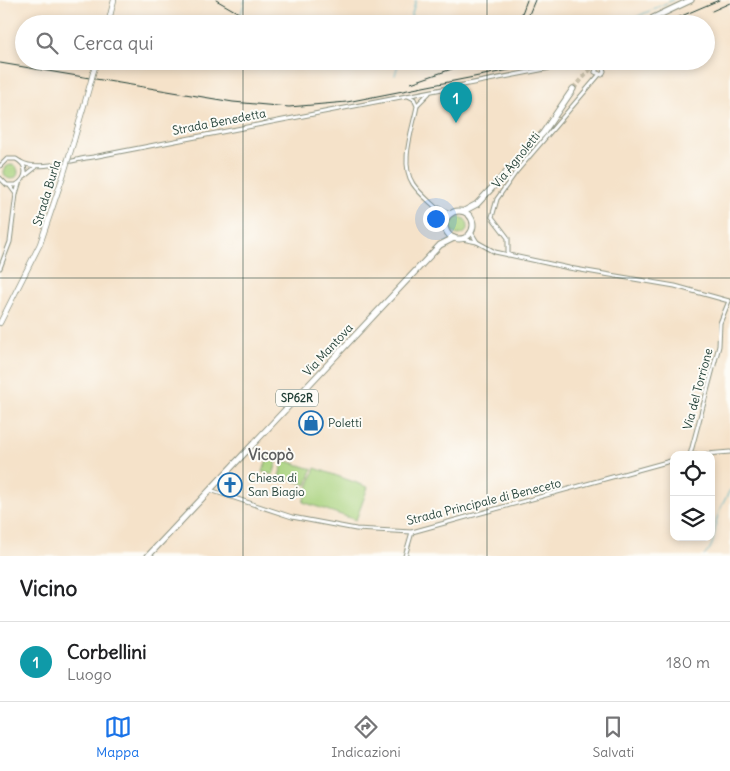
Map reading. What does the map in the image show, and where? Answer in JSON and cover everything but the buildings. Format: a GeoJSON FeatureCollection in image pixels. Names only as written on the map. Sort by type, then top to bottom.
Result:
{"type":"FeatureCollection","features":[{"type":"Feature","properties":{"kind":"main road"},"geometry":{"type":"LineString","coordinates":[[110,15],[114,0]]}},
{"type":"Feature","properties":{"kind":"main road"},"geometry":{"type":"LineString","coordinates":[[660,15],[692,0]]}},
{"type":"Feature","properties":{"kind":"main road","name":"Strada Burla"},"geometry":{"type":"LineString","coordinates":[[0,323],[40,244],[63,176],[94,70]]}},
{"type":"Feature","properties":{"kind":"main road"},"geometry":{"type":"LineString","coordinates":[[446,218],[450,213],[464,211],[477,204],[543,133],[573,88]]}},
{"type":"Feature","properties":{"kind":"main road"},"geometry":{"type":"LineString","coordinates":[[445,230],[454,238],[462,239],[471,232],[472,218],[477,204]]}},
{"type":"Feature","properties":{"kind":"main road"},"geometry":{"type":"LineString","coordinates":[[464,211],[472,218]]}},
{"type":"Feature","properties":{"kind":"main road","name":"Via Mantova"},"geometry":{"type":"LineString","coordinates":[[440,245],[445,230],[446,218]]}},
{"type":"Feature","properties":{"kind":"main road","name":"Via Mantova"},"geometry":{"type":"LineString","coordinates":[[148,556],[440,245],[454,238]]}},
{"type":"Feature","properties":{"kind":"street","name":"Strada Benedetta"},"geometry":{"type":"LineString","coordinates":[[0,166],[4,161],[11,159],[28,166],[38,166],[539,70]]}},
{"type":"Feature","properties":{"kind":"street","name":"Via Agnoletti"},"geometry":{"type":"LineString","coordinates":[[590,84],[595,71],[601,70]]}},
{"type":"Feature","properties":{"kind":"street","name":"Via Agnoletti"},"geometry":{"type":"LineString","coordinates":[[508,255],[508,238],[492,217],[497,198],[516,172],[601,70]]}},
{"type":"Feature","properties":{"kind":"street"},"geometry":{"type":"LineString","coordinates":[[595,71],[601,70]]}},
{"type":"Feature","properties":{"kind":"street","name":"Strada Benedetta"},"geometry":{"type":"LineString","coordinates":[[434,90],[422,98],[417,106],[408,156],[408,174],[416,187],[446,218]]}},
{"type":"Feature","properties":{"kind":"street"},"geometry":{"type":"LineString","coordinates":[[417,106],[414,99],[416,95],[422,92]]}},
{"type":"Feature","properties":{"kind":"street","name":"Strada Benedetta"},"geometry":{"type":"LineString","coordinates":[[402,96],[414,99],[422,98]]}},
{"type":"Feature","properties":{"kind":"street"},"geometry":{"type":"LineString","coordinates":[[21,162],[25,168],[25,176]]}},
{"type":"Feature","properties":{"kind":"street","name":"Strada Benedetta"},"geometry":{"type":"LineString","coordinates":[[19,184],[30,170],[38,166]]}},
{"type":"Feature","properties":{"kind":"street"},"geometry":{"type":"LineString","coordinates":[[0,179],[10,186],[16,194]]}},
{"type":"Feature","properties":{"kind":"street"},"geometry":{"type":"LineString","coordinates":[[0,268],[10,242],[19,184],[10,186]]}},
{"type":"Feature","properties":{"kind":"street","name":"Strada Benedetta"},"geometry":{"type":"LineString","coordinates":[[437,208],[450,213]]}},
{"type":"Feature","properties":{"kind":"street"},"geometry":{"type":"LineString","coordinates":[[471,232],[477,242]]}},
{"type":"Feature","properties":{"kind":"street"},"geometry":{"type":"LineString","coordinates":[[462,239],[477,242],[490,251],[675,286],[730,301]]}},
{"type":"Feature","properties":{"kind":"street","name":"Via del Torrione"},"geometry":{"type":"LineString","coordinates":[[691,451],[719,346],[720,323],[730,301]]}},
{"type":"Feature","properties":{"kind":"street"},"geometry":{"type":"LineString","coordinates":[[715,453],[730,452]]}},
{"type":"Feature","properties":{"kind":"street","name":"Strada Principale di Beneceto"},"geometry":{"type":"LineString","coordinates":[[210,490],[292,517],[356,529],[412,532],[670,461]]}},
{"type":"Feature","properties":{"kind":"street"},"geometry":{"type":"LineString","coordinates":[[405,556],[412,532]]}},
{"type":"Feature","properties":{"kind":"green space"},"geometry":{"type":"Polygon","coordinates":[[[8,165],[14,165],[18,172],[14,179],[8,179],[4,175],[4,169],[8,165]]]}},
{"type":"Feature","properties":{"kind":"green space"},"geometry":{"type":"Polygon","coordinates":[[[455,217],[463,217],[468,222],[466,233],[455,235],[450,230],[450,222],[455,217]]]}},
{"type":"Feature","properties":{"kind":"green space"},"geometry":{"type":"Polygon","coordinates":[[[269,453],[279,456],[273,475],[263,472],[269,453]]]}},
{"type":"Feature","properties":{"kind":"green space"},"geometry":{"type":"Polygon","coordinates":[[[284,460],[312,469],[307,485],[279,476],[284,460]]]}},
{"type":"Feature","properties":{"kind":"green space"},"geometry":{"type":"Polygon","coordinates":[[[315,468],[368,487],[356,520],[303,502],[315,468]]]}},
{"type":"Feature","properties":{"kind":"waterway"},"geometry":{"type":"LineString","coordinates":[[241,14],[245,0]]}},
{"type":"Feature","properties":{"kind":"waterway"},"geometry":{"type":"LineString","coordinates":[[412,15],[416,0]]}},
{"type":"Feature","properties":{"kind":"waterway"},"geometry":{"type":"LineString","coordinates":[[641,15],[673,0]]}},
{"type":"Feature","properties":{"kind":"waterway"},"geometry":{"type":"LineString","coordinates":[[395,75],[396,70]]}},
{"type":"Feature","properties":{"kind":"waterway"},"geometry":{"type":"LineString","coordinates":[[704,556],[711,547],[716,521],[730,490]]}},
{"type":"Feature","properties":{"kind":"tunnel"},"geometry":{"type":"LineString","coordinates":[[573,89],[589,70]]}},
{"type":"Feature","properties":{"kind":"railway"},"geometry":{"type":"LineString","coordinates":[[216,0],[242,15]]}},
{"type":"Feature","properties":{"kind":"railway"},"geometry":{"type":"LineString","coordinates":[[521,15],[527,0]]}},
{"type":"Feature","properties":{"kind":"railway"},"geometry":{"type":"LineString","coordinates":[[529,15],[535,0]]}},
{"type":"Feature","properties":{"kind":"railway"},"geometry":{"type":"LineString","coordinates":[[684,15],[719,0]]}},
{"type":"Feature","properties":{"kind":"railway"},"geometry":{"type":"LineString","coordinates":[[712,11],[730,3]]}},
{"type":"Feature","properties":{"kind":"railway"},"geometry":{"type":"LineString","coordinates":[[0,63],[15,66]]}},
{"type":"Feature","properties":{"kind":"railway"},"geometry":{"type":"LineString","coordinates":[[42,70],[233,102],[289,107],[347,102],[509,70]]}},
{"type":"Feature","properties":{"kind":"railway"},"geometry":{"type":"LineString","coordinates":[[411,83],[449,70]]}},
{"type":"Feature","properties":{"kind":"place","name":"Corbellini"},"geometry":{"type":"Point","coordinates":[456,123]}},
{"type":"Feature","properties":{"kind":"place","name":"Poletti"},"geometry":{"type":"Point","coordinates":[311,423]}},
{"type":"Feature","properties":{"kind":"place","name":"Chiesa di San Biagio"},"geometry":{"type":"Point","coordinates":[230,485]}},
{"type":"Feature","properties":{"kind":"district","name":"Vicopò"},"geometry":{"type":"Point","coordinates":[271,455]}}]}
